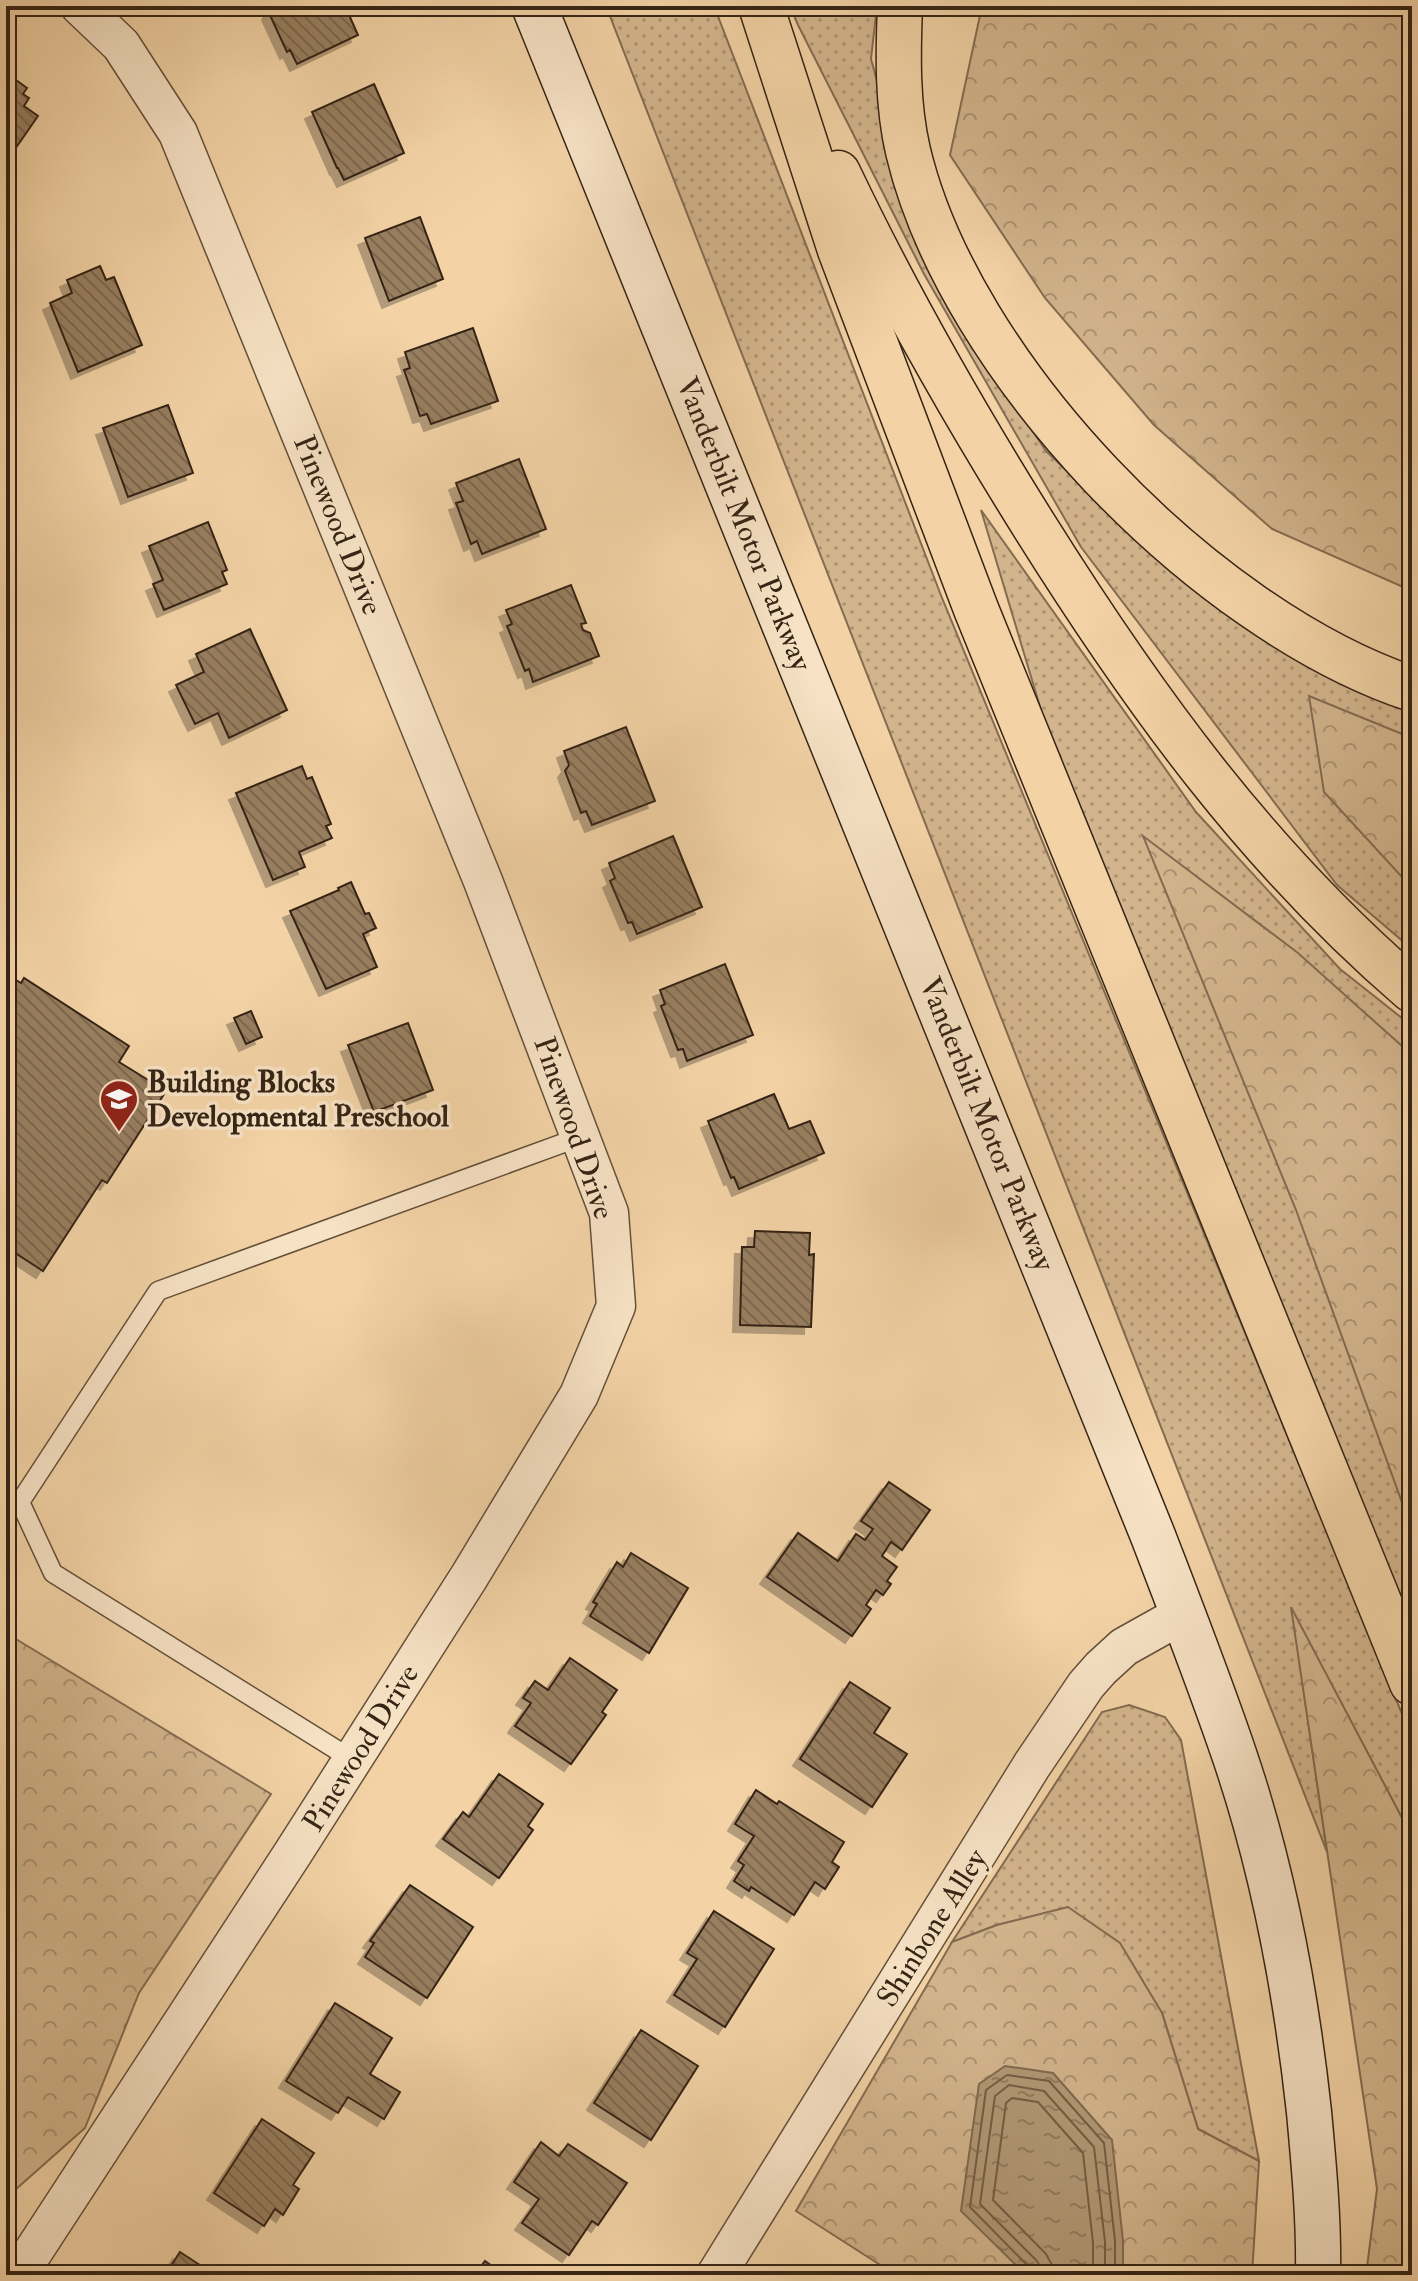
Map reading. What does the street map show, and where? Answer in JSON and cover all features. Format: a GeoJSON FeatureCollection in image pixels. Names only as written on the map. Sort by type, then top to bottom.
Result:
{"type":"FeatureCollection","features":[{"type":"Feature","properties":{"kind":"highway"},"geometry":{"type":"LineString","coordinates":[[762,6],[808,110],[907,309],[981,440],[1098,625],[1227,803],[1321,907],[1412,990]]}},
{"type":"Feature","properties":{"kind":"highway"},"geometry":{"type":"LineString","coordinates":[[762,6],[840,250],[914,450],[1412,1683]]}},
{"type":"Feature","properties":{"kind":"highway"},"geometry":{"type":"LineString","coordinates":[[900,6],[900,89],[908,149],[925,206],[950,264],[979,314],[1050,417],[1131,505],[1228,588],[1306,642],[1349,665],[1412,689]]}},
{"type":"Feature","properties":{"kind":"main road","name":"Vanderbilt Motor Parkway"},"geometry":{"type":"LineString","coordinates":[[534,6],[1153,1536],[1240,1772],[1268,1875],[1290,1975],[1310,2126],[1318,2275]]}},
{"type":"Feature","properties":{"kind":"street","name":"Pinewood Drive"},"geometry":{"type":"LineString","coordinates":[[12,2275],[29,2258],[469,1577],[579,1395],[616,1306],[609,1213],[483,881],[178,133],[121,45],[80,6]]}},
{"type":"Feature","properties":{"kind":"street","name":"Shinbone Alley"},"geometry":{"type":"LineString","coordinates":[[716,2275],[1032,1765],[1086,1685],[1124,1647],[1183,1614]]}},
{"type":"Feature","properties":{"kind":"lane"},"geometry":{"type":"LineString","coordinates":[[353,1760],[53,1573],[13,1502],[158,1291],[580,1137]]}},
{"type":"Feature","properties":{"kind":"green space"},"geometry":{"type":"Polygon","coordinates":[[[606,6],[714,6],[942,598],[1412,1738],[1412,1837],[1292,1610],[1327,1852],[606,6]]]}},
{"type":"Feature","properties":{"kind":"green space"},"geometry":{"type":"Polygon","coordinates":[[[790,6],[877,6],[871,59],[922,244],[977,348],[1046,451],[1169,567],[1304,664],[1412,711],[1412,949],[1337,885],[1081,547],[924,274],[790,6]]]}},
{"type":"Feature","properties":{"kind":"green space"},"geometry":{"type":"Polygon","coordinates":[[[982,6],[1412,6],[1412,591],[1272,529],[1154,425],[1045,298],[950,155],[982,6]]]}},
{"type":"Feature","properties":{"kind":"green space"},"geometry":{"type":"Polygon","coordinates":[[[981,510],[1196,812],[1340,969],[1412,1026],[1412,1626],[1044,720],[981,510]]]}},
{"type":"Feature","properties":{"kind":"green space"},"geometry":{"type":"Polygon","coordinates":[[[1309,696],[1412,738],[1412,888],[1324,792],[1309,696]]]}},
{"type":"Feature","properties":{"kind":"green space"},"geometry":{"type":"Polygon","coordinates":[[[1143,836],[1298,953],[1412,1055],[1412,1530],[1296,1210],[1143,836]]]}},
{"type":"Feature","properties":{"kind":"green space"},"geometry":{"type":"Polygon","coordinates":[[[1291,1607],[1412,1837],[1412,2275],[1366,2275],[1377,2189],[1291,1607]]]}},
{"type":"Feature","properties":{"kind":"green space"},"geometry":{"type":"Polygon","coordinates":[[[6,1633],[271,1794],[139,1993],[85,2128],[6,2198],[6,1633]]]}},
{"type":"Feature","properties":{"kind":"green space"},"geometry":{"type":"Polygon","coordinates":[[[1129,1705],[1165,1717],[1181,1740],[1259,2161],[1198,2129],[1162,2013],[1068,1907],[997,1925],[952,1942],[1102,1712],[1129,1705]]]}},
{"type":"Feature","properties":{"kind":"green space"},"geometry":{"type":"Polygon","coordinates":[[[1068,1907],[1120,1943],[1162,2013],[1198,2129],[1259,2161],[1252,2275],[896,2275],[796,2211],[952,1942],[997,1925],[1068,1907]]]}},
{"type":"Feature","properties":{"kind":"water"},"geometry":{"type":"Polygon","coordinates":[[[1005,2066],[1053,2073],[1112,2140],[1123,2241],[1123,2275],[1026,2275],[961,2211],[979,2084],[1005,2066]]]}},
{"type":"Feature","properties":{"kind":"building"},"geometry":{"type":"Polygon","coordinates":[[[273,6],[345,6],[358,35],[297,64],[290,50],[287,52],[269,13],[273,6]]]}},
{"type":"Feature","properties":{"kind":"building"},"geometry":{"type":"Polygon","coordinates":[[[16,80],[27,88],[23,94],[29,98],[24,106],[38,116],[6,162],[6,82],[16,80]]]}},
{"type":"Feature","properties":{"kind":"building"},"geometry":{"type":"Polygon","coordinates":[[[374,84],[404,153],[344,180],[312,112],[374,84]]]}},
{"type":"Feature","properties":{"kind":"building"},"geometry":{"type":"Polygon","coordinates":[[[420,217],[443,279],[389,301],[365,238],[420,217]]]}},
{"type":"Feature","properties":{"kind":"building"},"geometry":{"type":"Polygon","coordinates":[[[100,266],[106,280],[114,277],[142,345],[78,372],[50,303],[72,293],[67,280],[100,266]]]}},
{"type":"Feature","properties":{"kind":"building"},"geometry":{"type":"Polygon","coordinates":[[[473,328],[498,401],[431,424],[427,414],[420,416],[404,370],[410,368],[405,352],[473,328]]]}},
{"type":"Feature","properties":{"kind":"building"},"geometry":{"type":"Polygon","coordinates":[[[168,405],[193,473],[128,497],[103,428],[168,405]]]}},
{"type":"Feature","properties":{"kind":"building"},"geometry":{"type":"Polygon","coordinates":[[[519,459],[546,529],[482,554],[477,541],[471,544],[456,503],[463,501],[456,483],[519,459]]]}},
{"type":"Feature","properties":{"kind":"building"},"geometry":{"type":"Polygon","coordinates":[[[208,522],[227,570],[222,572],[227,584],[164,610],[153,584],[163,580],[149,546],[208,522]]]}},
{"type":"Feature","properties":{"kind":"building"},"geometry":{"type":"Polygon","coordinates":[[[571,585],[586,623],[581,624],[583,630],[590,633],[599,656],[533,682],[529,669],[525,671],[507,626],[512,624],[506,610],[571,585]]]}},
{"type":"Feature","properties":{"kind":"building"},"geometry":{"type":"Polygon","coordinates":[[[250,629],[287,710],[229,738],[218,713],[195,724],[176,685],[204,672],[196,654],[250,629]]]}},
{"type":"Feature","properties":{"kind":"building"},"geometry":{"type":"Polygon","coordinates":[[[626,727],[655,801],[592,825],[586,811],[581,813],[565,771],[569,765],[564,751],[626,727]]]}},
{"type":"Feature","properties":{"kind":"building"},"geometry":{"type":"Polygon","coordinates":[[[302,766],[307,779],[312,777],[331,824],[326,826],[332,838],[299,852],[305,867],[273,880],[236,793],[302,766]]]}},
{"type":"Feature","properties":{"kind":"building"},"geometry":{"type":"Polygon","coordinates":[[[673,836],[702,907],[637,934],[632,922],[628,923],[610,881],[615,878],[609,863],[673,836]]]}},
{"type":"Feature","properties":{"kind":"building"},"geometry":{"type":"Polygon","coordinates":[[[351,882],[365,914],[369,913],[376,928],[363,934],[377,967],[326,989],[290,911],[351,882]]]}},
{"type":"Feature","properties":{"kind":"building"},"geometry":{"type":"Polygon","coordinates":[[[725,964],[753,1035],[687,1061],[683,1049],[678,1050],[661,1006],[665,1004],[660,990],[725,964]]]}},
{"type":"Feature","properties":{"kind":"building"},"geometry":{"type":"Polygon","coordinates":[[[6,974],[21,983],[24,978],[129,1046],[119,1062],[166,1091],[107,1183],[102,1180],[43,1271],[6,1247],[6,974]]]}},
{"type":"Feature","properties":{"kind":"building"},"geometry":{"type":"Polygon","coordinates":[[[251,1011],[262,1037],[246,1044],[234,1018],[251,1011]]]}},
{"type":"Feature","properties":{"kind":"building"},"geometry":{"type":"Polygon","coordinates":[[[408,1023],[433,1090],[374,1112],[348,1045],[408,1023]]]}},
{"type":"Feature","properties":{"kind":"building"},"geometry":{"type":"Polygon","coordinates":[[[774,1094],[789,1129],[810,1121],[824,1153],[739,1189],[734,1177],[731,1178],[708,1121],[774,1094]]]}},
{"type":"Feature","properties":{"kind":"building"},"geometry":{"type":"Polygon","coordinates":[[[755,1231],[810,1233],[809,1255],[814,1254],[811,1327],[740,1325],[742,1247],[754,1247],[755,1231]]]}},
{"type":"Feature","properties":{"kind":"building"},"geometry":{"type":"Polygon","coordinates":[[[889,1482],[930,1510],[902,1550],[891,1542],[882,1556],[897,1567],[887,1581],[891,1584],[883,1595],[876,1590],[866,1605],[871,1609],[852,1636],[767,1577],[798,1533],[838,1561],[856,1534],[865,1540],[873,1529],[861,1521],[889,1482]]]}},
{"type":"Feature","properties":{"kind":"building"},"geometry":{"type":"Polygon","coordinates":[[[631,1553],[688,1588],[649,1653],[590,1616],[597,1604],[593,1602],[617,1562],[623,1567],[631,1553]]]}},
{"type":"Feature","properties":{"kind":"building"},"geometry":{"type":"Polygon","coordinates":[[[570,1658],[617,1690],[602,1712],[606,1715],[571,1764],[515,1726],[531,1703],[523,1698],[535,1681],[548,1690],[570,1658]]]}},
{"type":"Feature","properties":{"kind":"building"},"geometry":{"type":"Polygon","coordinates":[[[850,1682],[890,1708],[874,1733],[907,1754],[872,1807],[800,1759],[850,1682]]]}},
{"type":"Feature","properties":{"kind":"building"},"geometry":{"type":"Polygon","coordinates":[[[499,1774],[543,1804],[528,1826],[533,1830],[499,1878],[443,1839],[463,1812],[469,1817],[499,1774]]]}},
{"type":"Feature","properties":{"kind":"building"},"geometry":{"type":"Polygon","coordinates":[[[756,1790],[844,1842],[832,1862],[839,1867],[825,1889],[815,1882],[794,1915],[751,1887],[749,1891],[734,1881],[744,1865],[738,1861],[754,1836],[735,1824],[756,1790]]]}},
{"type":"Feature","properties":{"kind":"building"},"geometry":{"type":"Polygon","coordinates":[[[410,1885],[473,1927],[427,1998],[365,1957],[374,1943],[370,1941],[410,1885]]]}},
{"type":"Feature","properties":{"kind":"building"},"geometry":{"type":"Polygon","coordinates":[[[714,1911],[774,1949],[725,2027],[674,1995],[697,1959],[687,1953],[714,1911]]]}},
{"type":"Feature","properties":{"kind":"building"},"geometry":{"type":"Polygon","coordinates":[[[335,2003],[392,2038],[370,2074],[400,2092],[384,2119],[348,2097],[338,2113],[286,2081],[335,2003]]]}},
{"type":"Feature","properties":{"kind":"building"},"geometry":{"type":"Polygon","coordinates":[[[641,2030],[698,2066],[651,2140],[594,2103],[641,2030]]]}},
{"type":"Feature","properties":{"kind":"building"},"geometry":{"type":"Polygon","coordinates":[[[262,2119],[314,2153],[293,2185],[299,2189],[283,2215],[275,2209],[264,2226],[214,2193],[262,2119]]]}},
{"type":"Feature","properties":{"kind":"building"},"geometry":{"type":"Polygon","coordinates":[[[541,2142],[559,2156],[568,2144],[627,2183],[598,2225],[592,2221],[569,2255],[522,2223],[539,2199],[514,2182],[541,2142]]]}},
{"type":"Feature","properties":{"kind":"building"},"geometry":{"type":"Polygon","coordinates":[[[180,2252],[215,2275],[165,2275],[180,2252]]]}},
{"type":"Feature","properties":{"kind":"building"},"geometry":{"type":"Polygon","coordinates":[[[485,2261],[505,2275],[475,2275],[485,2261]]]}},
{"type":"Feature","properties":{"kind":"place","name":"Building Blocks Developmental Preschool"},"geometry":{"type":"Point","coordinates":[119,1133]}}]}
